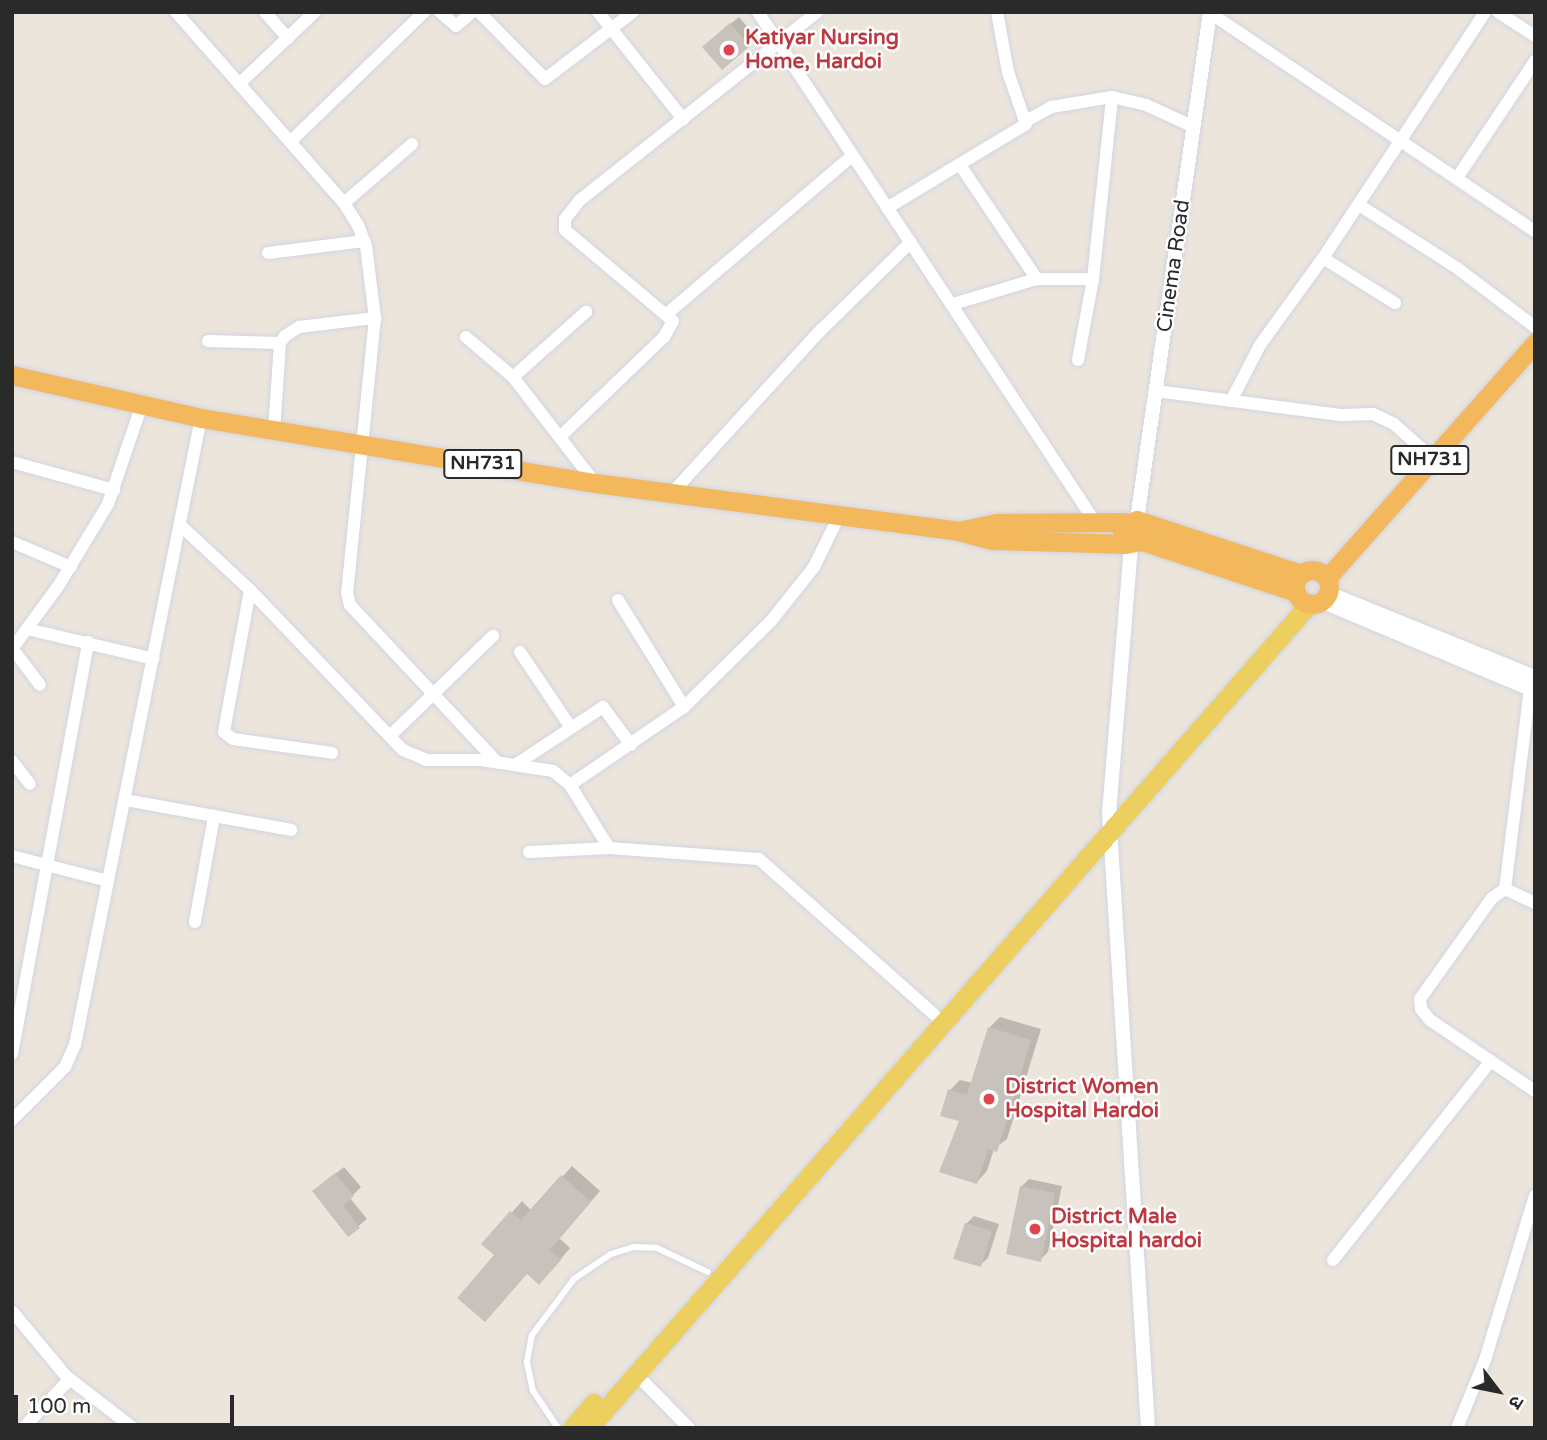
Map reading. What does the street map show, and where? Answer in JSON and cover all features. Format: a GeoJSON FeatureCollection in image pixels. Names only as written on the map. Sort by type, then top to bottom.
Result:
{"type":"FeatureCollection","features":[{"type":"Feature","properties":{"kind":"highway","name":"NH731"},"geometry":{"type":"LineString","coordinates":[[958,531],[996,523],[1095,522],[1314,590],[1535,343]]}},
{"type":"Feature","properties":{"kind":"highway","name":"NH731"},"geometry":{"type":"LineString","coordinates":[[12,374],[141,407],[274,431],[671,494],[838,518],[958,531],[992,540],[1134,533]]}},
{"type":"Feature","properties":{"kind":"main road"},"geometry":{"type":"LineString","coordinates":[[572,1428],[935,1015],[1112,820],[1133,801],[1314,590]]}},
{"type":"Feature","properties":{"kind":"main road"},"geometry":{"type":"LineString","coordinates":[[589,1428],[1112,820]]}},
{"type":"Feature","properties":{"kind":"street"},"geometry":{"type":"LineString","coordinates":[[176,12],[344,203],[364,241],[375,318],[365,444],[347,593],[350,605],[497,762]]}},
{"type":"Feature","properties":{"kind":"street"},"geometry":{"type":"LineString","coordinates":[[265,12],[288,38]]}},
{"type":"Feature","properties":{"kind":"street"},"geometry":{"type":"LineString","coordinates":[[239,84],[315,12]]}},
{"type":"Feature","properties":{"kind":"street"},"geometry":{"type":"LineString","coordinates":[[290,142],[424,12]]}},
{"type":"Feature","properties":{"kind":"street"},"geometry":{"type":"LineString","coordinates":[[440,12],[456,26],[472,12]]}},
{"type":"Feature","properties":{"kind":"street"},"geometry":{"type":"LineString","coordinates":[[479,12],[545,79],[633,12]]}},
{"type":"Feature","properties":{"kind":"street"},"geometry":{"type":"LineString","coordinates":[[598,12],[683,118]]}},
{"type":"Feature","properties":{"kind":"street"},"geometry":{"type":"LineString","coordinates":[[758,12],[1095,522]]}},
{"type":"Feature","properties":{"kind":"street"},"geometry":{"type":"LineString","coordinates":[[562,435],[671,328],[668,313],[563,224],[580,200],[817,12]]}},
{"type":"Feature","properties":{"kind":"street"},"geometry":{"type":"LineString","coordinates":[[997,12],[1008,72],[1026,121]]}},
{"type":"Feature","properties":{"kind":"street"},"geometry":{"type":"LineString","coordinates":[[1231,401],[1260,345],[1359,205],[1485,12]]}},
{"type":"Feature","properties":{"kind":"street"},"geometry":{"type":"LineString","coordinates":[[1498,12],[1535,36]]}},
{"type":"Feature","properties":{"kind":"street"},"geometry":{"type":"LineString","coordinates":[[1210,13],[1535,230]]}},
{"type":"Feature","properties":{"kind":"street","name":"Cinema Road"},"geometry":{"type":"LineString","coordinates":[[1148,1428],[1112,820],[1134,533],[1210,13]]}},
{"type":"Feature","properties":{"kind":"street"},"geometry":{"type":"LineString","coordinates":[[1457,178],[1535,61]]}},
{"type":"Feature","properties":{"kind":"street"},"geometry":{"type":"LineString","coordinates":[[1078,360],[1093,279],[1112,97]]}},
{"type":"Feature","properties":{"kind":"street"},"geometry":{"type":"LineString","coordinates":[[887,208],[1051,107],[1112,97],[1146,105],[1194,127]]}},
{"type":"Feature","properties":{"kind":"street"},"geometry":{"type":"LineString","coordinates":[[344,203],[412,144]]}},
{"type":"Feature","properties":{"kind":"street"},"geometry":{"type":"LineString","coordinates":[[668,313],[852,156]]}},
{"type":"Feature","properties":{"kind":"street"},"geometry":{"type":"LineString","coordinates":[[960,165],[1037,279]]}},
{"type":"Feature","properties":{"kind":"street"},"geometry":{"type":"LineString","coordinates":[[1359,205],[1467,275],[1535,327]]}},
{"type":"Feature","properties":{"kind":"street"},"geometry":{"type":"LineString","coordinates":[[268,253],[364,241]]}},
{"type":"Feature","properties":{"kind":"street"},"geometry":{"type":"LineString","coordinates":[[671,494],[820,331],[911,242]]}},
{"type":"Feature","properties":{"kind":"street"},"geometry":{"type":"LineString","coordinates":[[1323,258],[1395,303]]}},
{"type":"Feature","properties":{"kind":"street"},"geometry":{"type":"LineString","coordinates":[[953,304],[1037,279],[1093,279]]}},
{"type":"Feature","properties":{"kind":"street"},"geometry":{"type":"LineString","coordinates":[[513,377],[586,312]]}},
{"type":"Feature","properties":{"kind":"street"},"geometry":{"type":"LineString","coordinates":[[208,341],[280,343],[299,327],[375,318]]}},
{"type":"Feature","properties":{"kind":"street"},"geometry":{"type":"LineString","coordinates":[[466,337],[513,377],[562,435],[595,482]]}},
{"type":"Feature","properties":{"kind":"street"},"geometry":{"type":"LineString","coordinates":[[274,431],[280,343]]}},
{"type":"Feature","properties":{"kind":"street"},"geometry":{"type":"LineString","coordinates":[[1156,391],[1342,415],[1373,414],[1394,424],[1432,458]]}},
{"type":"Feature","properties":{"kind":"street"},"geometry":{"type":"LineString","coordinates":[[40,685],[12,649],[71,566],[114,490],[141,407]]}},
{"type":"Feature","properties":{"kind":"street"},"geometry":{"type":"LineString","coordinates":[[12,1120],[71,1057],[201,418]]}},
{"type":"Feature","properties":{"kind":"street"},"geometry":{"type":"LineString","coordinates":[[12,462],[114,490]]}},
{"type":"Feature","properties":{"kind":"street"},"geometry":{"type":"LineString","coordinates":[[570,785],[631,746],[684,707],[795,593],[838,518]]}},
{"type":"Feature","properties":{"kind":"street"},"geometry":{"type":"LineString","coordinates":[[180,525],[250,590],[390,736],[417,758],[497,762],[553,771],[570,785],[609,848]]}},
{"type":"Feature","properties":{"kind":"street"},"geometry":{"type":"LineString","coordinates":[[12,542],[71,566]]}},
{"type":"Feature","properties":{"kind":"street"},"geometry":{"type":"LineString","coordinates":[[250,590],[224,732],[233,738],[332,753]]}},
{"type":"Feature","properties":{"kind":"street"},"geometry":{"type":"LineString","coordinates":[[1314,590],[1533,686],[1505,890],[1483,906],[1420,999],[1422,1009],[1430,1020],[1535,1091]]}},
{"type":"Feature","properties":{"kind":"street"},"geometry":{"type":"LineString","coordinates":[[618,600],[684,707]]}},
{"type":"Feature","properties":{"kind":"street"},"geometry":{"type":"LineString","coordinates":[[27,629],[154,659]]}},
{"type":"Feature","properties":{"kind":"street"},"geometry":{"type":"LineString","coordinates":[[390,736],[493,636]]}},
{"type":"Feature","properties":{"kind":"street"},"geometry":{"type":"LineString","coordinates":[[12,1054],[49,866],[88,642]]}},
{"type":"Feature","properties":{"kind":"street"},"geometry":{"type":"LineString","coordinates":[[520,652],[570,726]]}},
{"type":"Feature","properties":{"kind":"street"},"geometry":{"type":"LineString","coordinates":[[515,765],[570,726],[603,707],[631,746]]}},
{"type":"Feature","properties":{"kind":"street"},"geometry":{"type":"LineString","coordinates":[[12,761],[30,785]]}},
{"type":"Feature","properties":{"kind":"street"},"geometry":{"type":"LineString","coordinates":[[125,800],[290,830]]}},
{"type":"Feature","properties":{"kind":"street"},"geometry":{"type":"LineString","coordinates":[[195,922],[214,816]]}},
{"type":"Feature","properties":{"kind":"street"},"geometry":{"type":"LineString","coordinates":[[529,852],[609,848],[759,859],[935,1015]]}},
{"type":"Feature","properties":{"kind":"street"},"geometry":{"type":"LineString","coordinates":[[12,856],[108,881]]}},
{"type":"Feature","properties":{"kind":"street"},"geometry":{"type":"LineString","coordinates":[[1505,890],[1535,903]]}},
{"type":"Feature","properties":{"kind":"street"},"geometry":{"type":"LineString","coordinates":[[1333,1260],[1491,1061]]}},
{"type":"Feature","properties":{"kind":"street"},"geometry":{"type":"LineString","coordinates":[[1457,1428],[1485,1360],[1535,1195]]}},
{"type":"Feature","properties":{"kind":"street"},"geometry":{"type":"LineString","coordinates":[[12,1311],[70,1379],[133,1428]]}},
{"type":"Feature","properties":{"kind":"street"},"geometry":{"type":"LineString","coordinates":[[636,1374],[689,1428]]}},
{"type":"Feature","properties":{"kind":"street"},"geometry":{"type":"LineString","coordinates":[[23,1428],[70,1379]]}},
{"type":"Feature","properties":{"kind":"lane"},"geometry":{"type":"LineString","coordinates":[[558,1428],[533,1391],[527,1362],[532,1335],[574,1279],[611,1254],[635,1247],[657,1248],[708,1272]]}},
{"type":"Feature","properties":{"kind":"building"},"geometry":{"type":"Polygon","coordinates":[[[730,23],[750,46],[722,70],[702,47],[730,23]]]}},
{"type":"Feature","properties":{"kind":"building"},"geometry":{"type":"Polygon","coordinates":[[[988,1027],[1031,1040],[997,1152],[988,1149],[977,1184],[939,1172],[959,1121],[940,1116],[948,1089],[967,1095],[988,1027]]]}},
{"type":"Feature","properties":{"kind":"building"},"geometry":{"type":"Polygon","coordinates":[[[335,1173],[354,1196],[343,1206],[360,1228],[348,1237],[312,1191],[335,1173]]]}},
{"type":"Feature","properties":{"kind":"building"},"geometry":{"type":"Polygon","coordinates":[[[561,1175],[591,1202],[550,1250],[561,1260],[539,1285],[527,1274],[485,1322],[457,1298],[494,1255],[481,1244],[510,1211],[521,1220],[561,1175]]]}},
{"type":"Feature","properties":{"kind":"building"},"geometry":{"type":"Polygon","coordinates":[[[1020,1186],[1055,1193],[1041,1262],[1006,1254],[1020,1186]]]}},
{"type":"Feature","properties":{"kind":"building"},"geometry":{"type":"Polygon","coordinates":[[[965,1223],[992,1231],[981,1267],[953,1259],[965,1223]]]}},
{"type":"Feature","properties":{"kind":"place","name":"Katiyar Nursing Home, Hardoi"},"geometry":{"type":"Point","coordinates":[729,50]}},
{"type":"Feature","properties":{"kind":"place","name":"District Women Hospital Hardoi"},"geometry":{"type":"Point","coordinates":[989,1099]}},
{"type":"Feature","properties":{"kind":"place","name":"District Male Hospital hardoi"},"geometry":{"type":"Point","coordinates":[1035,1229]}}]}
